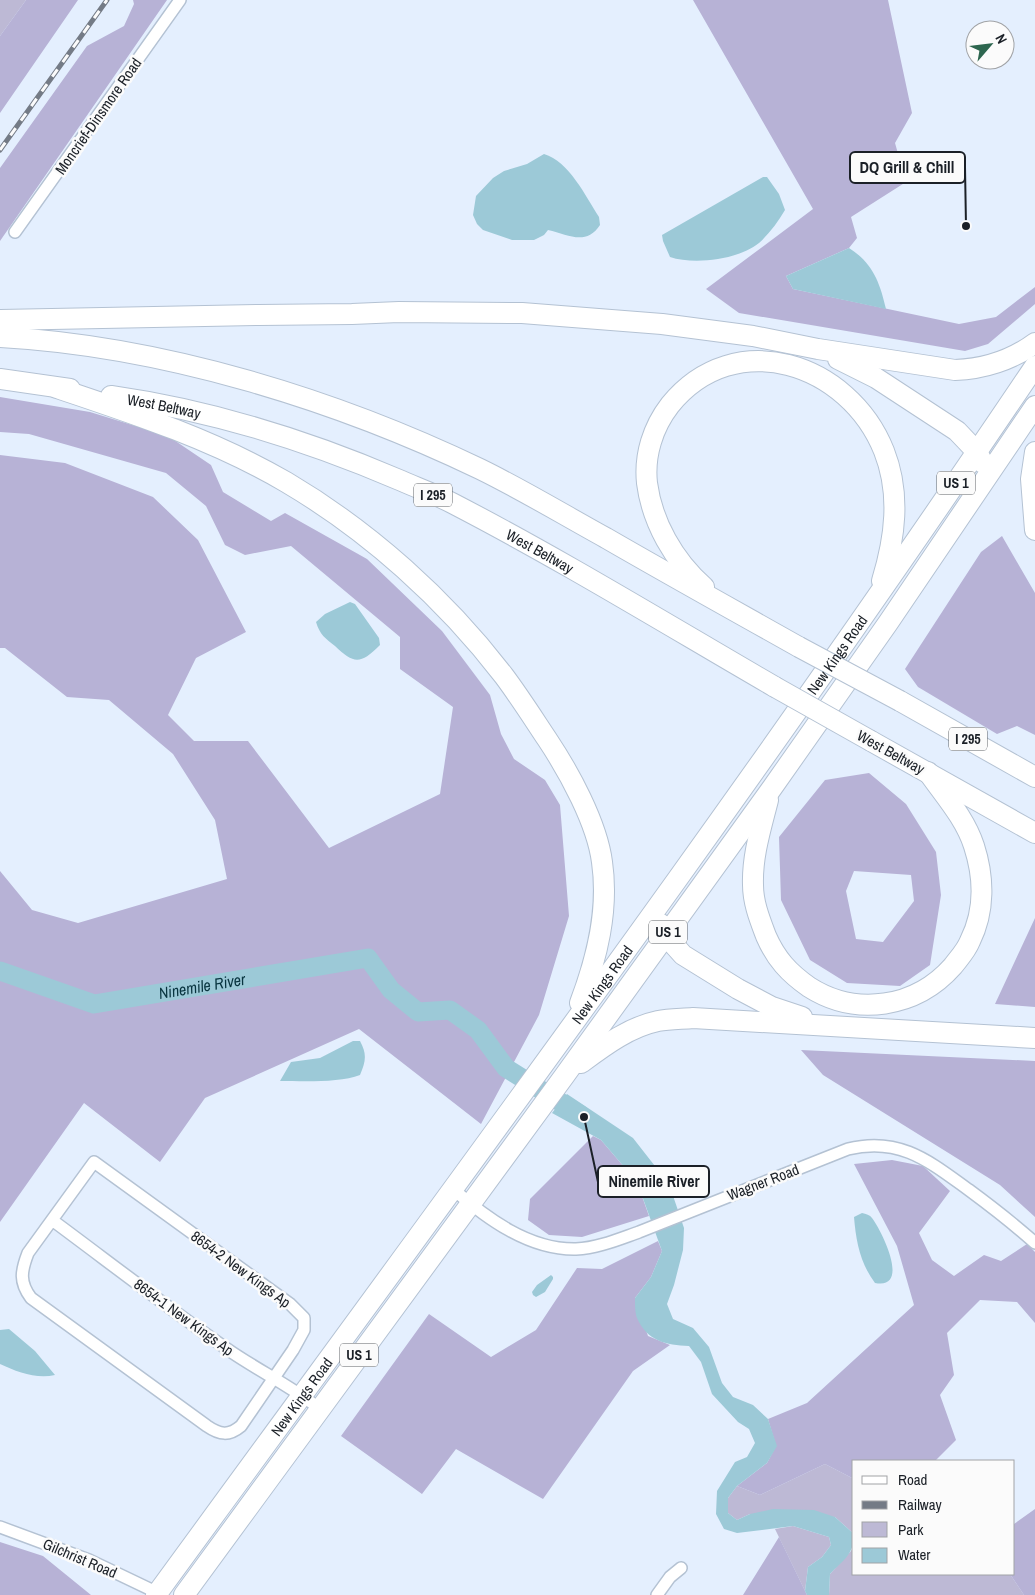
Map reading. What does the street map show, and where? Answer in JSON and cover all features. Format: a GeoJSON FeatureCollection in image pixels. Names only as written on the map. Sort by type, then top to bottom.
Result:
{"type":"FeatureCollection","features":[{"type":"Feature","properties":{"kind":"highway"},"geometry":{"type":"LineString","coordinates":[[0,320],[399,312],[522,313],[662,324],[753,336],[818,349],[955,370],[973,370],[994,364],[1025,350],[1035,343]]}},
{"type":"Feature","properties":{"kind":"highway","name":"I 295"},"geometry":{"type":"LineString","coordinates":[[0,336],[74,343],[211,370],[355,415],[415,440],[481,470],[799,648],[900,701],[1035,777]]}},
{"type":"Feature","properties":{"kind":"highway"},"geometry":{"type":"LineString","coordinates":[[818,349],[876,378],[957,431],[977,452],[989,474]]}},
{"type":"Feature","properties":{"kind":"highway"},"geometry":{"type":"LineString","coordinates":[[726,606],[698,582],[674,553],[658,524],[649,497],[646,474],[647,458],[652,437],[664,413],[688,386],[714,371],[735,364],[761,361],[784,363],[816,375],[848,399],[876,434],[884,452],[892,480],[895,502],[895,525],[889,559],[876,599]]}},
{"type":"Feature","properties":{"kind":"highway","name":"New Kings Road"},"geometry":{"type":"LineString","coordinates":[[157,1594],[662,902],[876,599],[1035,366]]}},
{"type":"Feature","properties":{"kind":"highway","name":"West Beltway"},"geometry":{"type":"LineString","coordinates":[[0,379],[143,400],[248,426],[352,460],[451,502],[582,574],[775,687],[1035,833]]}},
{"type":"Feature","properties":{"kind":"highway"},"geometry":{"type":"LineString","coordinates":[[57,388],[146,417],[221,448],[286,483],[358,530],[416,580],[462,626],[503,675],[558,756],[578,791],[595,835],[602,860],[604,893],[602,922],[592,970],[571,1028]]}},
{"type":"Feature","properties":{"kind":"highway","name":"New Kings Road"},"geometry":{"type":"LineString","coordinates":[[184,1595],[565,1075],[772,788],[888,623],[1035,406]]}},
{"type":"Feature","properties":{"kind":"highway"},"geometry":{"type":"LineString","coordinates":[[1035,452],[1031,479],[1035,530]]}},
{"type":"Feature","properties":{"kind":"highway"},"geometry":{"type":"LineString","coordinates":[[772,788],[754,852],[753,886],[758,916],[772,949],[792,975],[823,996],[846,1003],[873,1006],[891,1003],[928,988],[945,974],[961,956],[970,942],[977,924],[982,891],[974,845],[965,824],[928,772]]}},
{"type":"Feature","properties":{"kind":"highway"},"geometry":{"type":"LineString","coordinates":[[662,902],[660,922],[665,936],[683,955],[738,989],[772,1006],[826,1025]]}},
{"type":"Feature","properties":{"kind":"highway"},"geometry":{"type":"LineString","coordinates":[[565,1075],[606,1044],[638,1027],[658,1021],[693,1018],[1035,1038]]}},
{"type":"Feature","properties":{"kind":"street","name":"Moncrief-Dinsmore Road"},"geometry":{"type":"LineString","coordinates":[[15,232],[180,0]]}},
{"type":"Feature","properties":{"kind":"street","name":"Wagner Road"},"geometry":{"type":"LineString","coordinates":[[453,1189],[469,1204],[519,1235],[536,1243],[576,1249],[593,1247],[639,1232],[848,1149],[873,1145],[888,1146],[913,1153],[934,1164],[1009,1220],[1035,1243]]}},
{"type":"Feature","properties":{"kind":"street","name":"8654-2 New Kings Ap"},"geometry":{"type":"LineString","coordinates":[[94,1162],[299,1312],[304,1318],[304,1330],[293,1350],[272,1378],[240,1426],[233,1432],[225,1434],[216,1432],[32,1298],[24,1289],[22,1278],[23,1266],[28,1253],[94,1162]]}},
{"type":"Feature","properties":{"kind":"street","name":"8654-1 New Kings Ap"},"geometry":{"type":"LineString","coordinates":[[52,1220],[228,1350],[272,1378],[302,1394],[320,1409]]}},
{"type":"Feature","properties":{"kind":"street","name":"Gilchrist Road"},"geometry":{"type":"LineString","coordinates":[[0,1527],[89,1560],[157,1594]]}},
{"type":"Feature","properties":{"kind":"street"},"geometry":{"type":"LineString","coordinates":[[657,1595],[670,1577],[681,1568]]}},
{"type":"Feature","properties":{"kind":"green space"},"geometry":{"type":"Polygon","coordinates":[[[0,0],[26,0],[0,36],[0,0]]]}},
{"type":"Feature","properties":{"kind":"green space"},"geometry":{"type":"Polygon","coordinates":[[[825,1464],[852,1478],[852,1532],[835,1517],[750,1514],[737,1520],[728,1513],[728,1498],[737,1486],[760,1495],[825,1464]]]}},
{"type":"Feature","properties":{"kind":"green space"},"geometry":{"type":"Polygon","coordinates":[[[793,1526],[829,1537],[831,1545],[822,1557],[808,1567],[805,1591],[775,1529],[793,1526]]]}},
{"type":"Feature","properties":{"kind":"green space"},"geometry":{"type":"Polygon","coordinates":[[[852,1549],[852,1575],[1011,1575],[1024,1595],[829,1595],[830,1574],[852,1549]]]}},
{"type":"Feature","properties":{"kind":"shaded area"},"geometry":{"type":"Polygon","coordinates":[[[26,0],[78,0],[0,113],[0,36],[26,0]]]}},
{"type":"Feature","properties":{"kind":"shaded area"},"geometry":{"type":"Polygon","coordinates":[[[133,0],[167,0],[0,241],[0,168],[87,46],[124,26],[134,4],[133,0]]]}},
{"type":"Feature","properties":{"kind":"shaded area"},"geometry":{"type":"Polygon","coordinates":[[[693,0],[888,0],[912,113],[895,143],[906,182],[851,217],[857,238],[849,248],[786,276],[793,289],[959,324],[996,317],[1035,287],[1035,304],[988,344],[965,351],[739,313],[706,289],[813,209],[693,0]]]}},
{"type":"Feature","properties":{"kind":"shaded area"},"geometry":{"type":"Polygon","coordinates":[[[0,397],[90,412],[168,436],[211,465],[223,492],[271,521],[285,513],[367,559],[442,631],[490,695],[501,734],[514,759],[545,780],[560,805],[569,916],[539,1015],[481,1124],[359,1029],[205,1098],[160,1162],[84,1103],[0,1222],[0,871],[32,910],[78,923],[227,879],[215,820],[173,754],[109,700],[67,697],[5,648],[0,648],[0,455],[65,463],[153,497],[198,540],[246,632],[196,658],[168,715],[194,741],[248,741],[329,848],[440,794],[453,707],[400,669],[400,637],[291,546],[245,555],[225,545],[206,506],[166,473],[29,434],[0,432],[0,397]]]}},
{"type":"Feature","properties":{"kind":"shaded area"},"geometry":{"type":"Polygon","coordinates":[[[1002,536],[1035,593],[1035,735],[1017,726],[997,734],[918,687],[905,669],[981,552],[1002,536]]]}},
{"type":"Feature","properties":{"kind":"shaded area"},"geometry":{"type":"Polygon","coordinates":[[[869,773],[906,804],[936,852],[941,895],[930,965],[900,986],[847,983],[810,960],[781,900],[779,837],[825,780],[869,773]],[[854,871],[846,891],[856,939],[883,942],[914,901],[911,875],[854,871]]]}},
{"type":"Feature","properties":{"kind":"shaded area"},"geometry":{"type":"Polygon","coordinates":[[[1035,918],[1035,1007],[995,1004],[1035,918]]]}},
{"type":"Feature","properties":{"kind":"shaded area"},"geometry":{"type":"Polygon","coordinates":[[[801,1050],[1035,1061],[1035,1217],[1000,1185],[823,1075],[801,1050]]]}},
{"type":"Feature","properties":{"kind":"shaded area"},"geometry":{"type":"Polygon","coordinates":[[[593,1136],[601,1140],[637,1182],[649,1216],[582,1237],[549,1235],[528,1220],[530,1199],[593,1136]]]}},
{"type":"Feature","properties":{"kind":"shaded area"},"geometry":{"type":"Polygon","coordinates":[[[892,1160],[923,1166],[950,1191],[919,1233],[932,1260],[954,1276],[984,1255],[1001,1261],[1027,1244],[1035,1252],[1035,1323],[1017,1302],[980,1300],[947,1333],[954,1375],[940,1395],[956,1440],[936,1460],[852,1460],[852,1478],[825,1464],[760,1495],[737,1486],[767,1463],[776,1446],[768,1419],[807,1403],[914,1305],[897,1246],[854,1164],[892,1160]]]}},
{"type":"Feature","properties":{"kind":"shaded area"},"geometry":{"type":"Polygon","coordinates":[[[658,1241],[662,1251],[651,1277],[635,1298],[648,1336],[670,1345],[633,1371],[543,1499],[456,1449],[422,1494],[341,1436],[429,1314],[491,1357],[536,1330],[577,1268],[602,1269],[658,1241]]]}},
{"type":"Feature","properties":{"kind":"shaded area"},"geometry":{"type":"Polygon","coordinates":[[[1035,1509],[1035,1595],[1024,1595],[1011,1575],[1015,1575],[1015,1523],[1035,1509]]]}},
{"type":"Feature","properties":{"kind":"shaded area"},"geometry":{"type":"Polygon","coordinates":[[[779,1537],[807,1595],[743,1595],[779,1537]]]}},
{"type":"Feature","properties":{"kind":"shaded area"},"geometry":{"type":"Polygon","coordinates":[[[0,1542],[43,1556],[91,1595],[0,1595],[0,1542]]]}},
{"type":"Feature","properties":{"kind":"water"},"geometry":{"type":"Polygon","coordinates":[[[544,154],[553,158],[569,172],[599,217],[600,225],[595,231],[583,237],[570,236],[548,230],[544,235],[534,240],[512,240],[483,230],[477,224],[473,215],[476,196],[493,178],[504,171],[527,164],[544,154]]]}},
{"type":"Feature","properties":{"kind":"water"},"geometry":{"type":"Polygon","coordinates":[[[763,177],[767,177],[779,194],[785,210],[773,228],[759,243],[740,253],[716,259],[691,261],[670,257],[662,235],[763,177]]]}},
{"type":"Feature","properties":{"kind":"water"},"geometry":{"type":"Polygon","coordinates":[[[849,248],[870,267],[878,282],[886,309],[793,289],[786,276],[849,248]]]}},
{"type":"Feature","properties":{"kind":"water"},"geometry":{"type":"Polygon","coordinates":[[[350,602],[355,604],[379,638],[380,645],[367,656],[357,660],[347,656],[326,638],[319,630],[316,622],[325,614],[350,602]]]}},
{"type":"Feature","properties":{"kind":"water"},"geometry":{"type":"Polygon","coordinates":[[[353,1041],[360,1041],[365,1054],[360,1075],[352,1078],[332,1080],[280,1081],[291,1062],[320,1058],[353,1041]]]}},
{"type":"Feature","properties":{"kind":"water"},"geometry":{"type":"Polygon","coordinates":[[[567,1094],[633,1138],[669,1184],[684,1228],[683,1250],[667,1304],[673,1319],[693,1328],[709,1347],[722,1383],[733,1397],[753,1405],[768,1419],[777,1446],[767,1463],[737,1486],[728,1498],[728,1513],[737,1520],[750,1514],[773,1509],[814,1510],[835,1517],[852,1532],[852,1547],[847,1557],[830,1574],[829,1595],[807,1595],[805,1591],[808,1567],[822,1557],[831,1545],[829,1537],[793,1526],[737,1533],[724,1529],[716,1514],[717,1491],[735,1462],[747,1457],[755,1443],[749,1429],[738,1422],[712,1394],[701,1362],[689,1346],[665,1343],[652,1337],[641,1326],[636,1316],[635,1298],[651,1277],[662,1251],[637,1182],[601,1140],[552,1113],[567,1094]]]}},
{"type":"Feature","properties":{"kind":"water"},"geometry":{"type":"Polygon","coordinates":[[[862,1213],[872,1218],[887,1246],[893,1269],[891,1278],[886,1283],[875,1283],[862,1260],[854,1217],[862,1213]]]}},
{"type":"Feature","properties":{"kind":"water"},"geometry":{"type":"Polygon","coordinates":[[[551,1275],[553,1279],[545,1292],[536,1297],[533,1295],[532,1292],[537,1285],[551,1275]]]}},
{"type":"Feature","properties":{"kind":"water"},"geometry":{"type":"Polygon","coordinates":[[[9,1329],[35,1351],[55,1375],[27,1374],[0,1364],[0,1330],[9,1329]]]}},
{"type":"Feature","properties":{"kind":"waterway","name":"Ninemile River"},"geometry":{"type":"LineString","coordinates":[[0,971],[94,1004],[368,958],[391,990],[418,1012],[450,1010],[478,1030],[506,1068],[581,1115]]}},
{"type":"Feature","properties":{"kind":"railway"},"geometry":{"type":"LineString","coordinates":[[0,150],[107,0]]}},
{"type":"Feature","properties":{"kind":"place","name":"DQ Grill & Chill"},"geometry":{"type":"Point","coordinates":[966,226]}},
{"type":"Feature","properties":{"kind":"place","name":"Ninemile River"},"geometry":{"type":"Point","coordinates":[584,1117]}}]}
